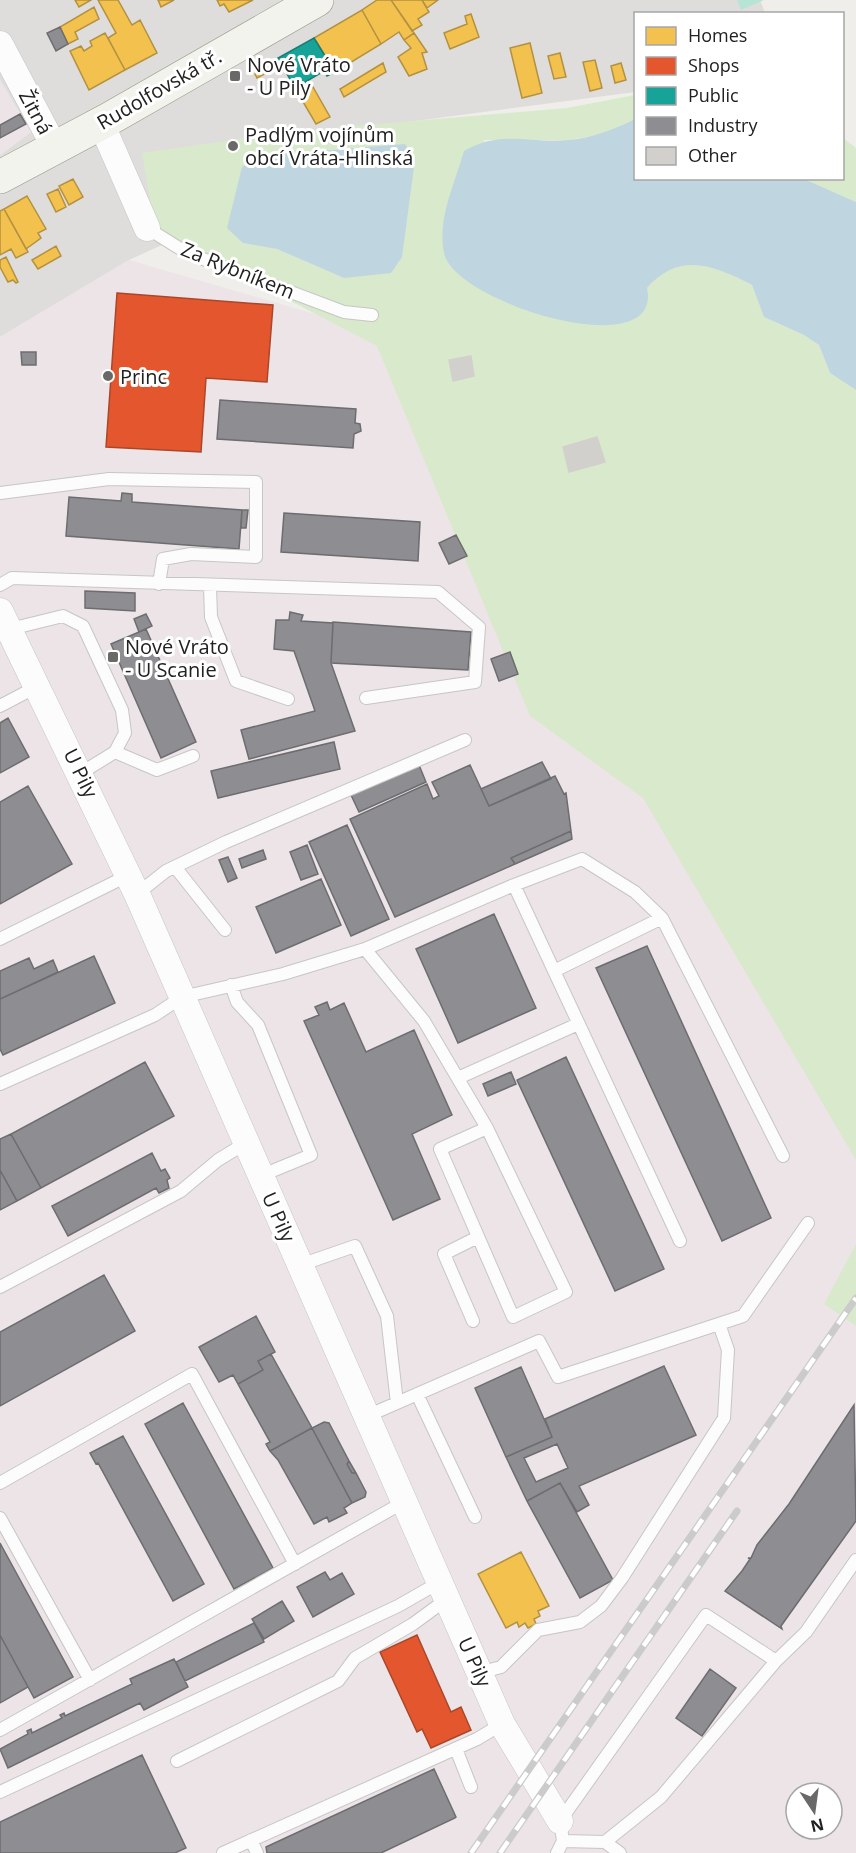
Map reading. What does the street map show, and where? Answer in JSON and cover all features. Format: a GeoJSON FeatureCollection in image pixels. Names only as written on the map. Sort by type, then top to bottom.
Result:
{"type":"FeatureCollection","features":[{"type":"Feature","properties":{"kind":"main road","name":"Rudolfovská tř."},"geometry":{"type":"LineString","coordinates":[[0,177],[101,123],[312,1]]}},
{"type":"Feature","properties":{"kind":"street","name":"Žitná"},"geometry":{"type":"LineString","coordinates":[[0,44],[55,148]]}},
{"type":"Feature","properties":{"kind":"street","name":"Za Rybníkem"},"geometry":{"type":"LineString","coordinates":[[101,123],[147,228]]}},
{"type":"Feature","properties":{"kind":"street","name":"U Pily"},"geometry":{"type":"LineString","coordinates":[[5,620],[81,773],[133,885],[502,1724],[562,1831]]}},
{"type":"Feature","properties":{"kind":"lane","name":"Za Rybníkem"},"geometry":{"type":"LineString","coordinates":[[147,228],[187,253],[344,312],[372,315]]}},
{"type":"Feature","properties":{"kind":"lane"},"geometry":{"type":"LineString","coordinates":[[0,493],[109,479],[256,482],[256,557],[191,554],[163,559],[159,584]]}},
{"type":"Feature","properties":{"kind":"lane"},"geometry":{"type":"LineString","coordinates":[[0,585],[12,578],[438,592],[479,627],[475,682],[366,698]]}},
{"type":"Feature","properties":{"kind":"lane"},"geometry":{"type":"LineString","coordinates":[[210,586],[211,617],[236,681],[288,699]]}},
{"type":"Feature","properties":{"kind":"lane"},"geometry":{"type":"LineString","coordinates":[[5,620],[63,616],[83,626],[122,710],[125,733],[116,752],[81,773]]}},
{"type":"Feature","properties":{"kind":"lane"},"geometry":{"type":"LineString","coordinates":[[0,706],[38,686]]}},
{"type":"Feature","properties":{"kind":"lane"},"geometry":{"type":"LineString","coordinates":[[0,939],[133,885],[226,842],[465,741]]}},
{"type":"Feature","properties":{"kind":"lane"},"geometry":{"type":"LineString","coordinates":[[116,752],[157,770],[193,756]]}},
{"type":"Feature","properties":{"kind":"lane"},"geometry":{"type":"LineString","coordinates":[[0,1084],[155,1015],[182,997],[283,974],[365,949],[514,885],[582,859],[635,892],[662,918],[783,1156]]}},
{"type":"Feature","properties":{"kind":"lane"},"geometry":{"type":"LineString","coordinates":[[175,867],[225,930]]}},
{"type":"Feature","properties":{"kind":"lane"},"geometry":{"type":"LineString","coordinates":[[514,885],[680,1241]]}},
{"type":"Feature","properties":{"kind":"lane"},"geometry":{"type":"LineString","coordinates":[[554,971],[662,918]]}},
{"type":"Feature","properties":{"kind":"lane"},"geometry":{"type":"LineString","coordinates":[[365,949],[424,1021],[458,1078],[487,1128],[566,1292],[513,1317],[440,1149],[487,1128]]}},
{"type":"Feature","properties":{"kind":"lane"},"geometry":{"type":"LineString","coordinates":[[231,985],[237,1002],[258,1025],[311,1155],[260,1176]]}},
{"type":"Feature","properties":{"kind":"lane"},"geometry":{"type":"LineString","coordinates":[[458,1078],[578,1024]]}},
{"type":"Feature","properties":{"kind":"lane"},"geometry":{"type":"LineString","coordinates":[[0,1287],[181,1191],[218,1160],[246,1143]]}},
{"type":"Feature","properties":{"kind":"lane"},"geometry":{"type":"LineString","coordinates":[[367,1416],[539,1341],[558,1377],[743,1316],[808,1223]]}},
{"type":"Feature","properties":{"kind":"lane"},"geometry":{"type":"LineString","coordinates":[[473,1321],[444,1254],[478,1237]]}},
{"type":"Feature","properties":{"kind":"lane"},"geometry":{"type":"LineString","coordinates":[[300,1265],[355,1246],[387,1316],[398,1403]]}},
{"type":"Feature","properties":{"kind":"lane"},"geometry":{"type":"LineString","coordinates":[[479,1673],[501,1667],[538,1630],[580,1622],[601,1606],[622,1578],[724,1418],[729,1350],[719,1324]]}},
{"type":"Feature","properties":{"kind":"lane"},"geometry":{"type":"LineString","coordinates":[[0,1483],[192,1374],[295,1564]]}},
{"type":"Feature","properties":{"kind":"lane"},"geometry":{"type":"LineString","coordinates":[[417,1394],[475,1517]]}},
{"type":"Feature","properties":{"kind":"lane"},"geometry":{"type":"LineString","coordinates":[[0,1730],[404,1502]]}},
{"type":"Feature","properties":{"kind":"lane"},"geometry":{"type":"LineString","coordinates":[[0,1518],[90,1680]]}},
{"type":"Feature","properties":{"kind":"lane"},"geometry":{"type":"LineString","coordinates":[[605,1842],[661,1797],[776,1661],[806,1632],[856,1560]]}},
{"type":"Feature","properties":{"kind":"lane"},"geometry":{"type":"LineString","coordinates":[[177,1761],[338,1682],[355,1658],[413,1624],[443,1590]]}},
{"type":"Feature","properties":{"kind":"lane"},"geometry":{"type":"LineString","coordinates":[[0,1792],[398,1606],[443,1590]]}},
{"type":"Feature","properties":{"kind":"lane"},"geometry":{"type":"LineString","coordinates":[[557,1853],[562,1831],[706,1615],[776,1661]]}},
{"type":"Feature","properties":{"kind":"lane"},"geometry":{"type":"LineString","coordinates":[[223,1853],[456,1749],[502,1724]]}},
{"type":"Feature","properties":{"kind":"lane"},"geometry":{"type":"LineString","coordinates":[[456,1749],[471,1787]]}},
{"type":"Feature","properties":{"kind":"lane"},"geometry":{"type":"LineString","coordinates":[[562,1831],[605,1842],[620,1853]]}},
{"type":"Feature","properties":{"kind":"lane"},"geometry":{"type":"LineString","coordinates":[[251,1840],[257,1853]]}},
{"type":"Feature","properties":{"kind":"shaded area"},"geometry":{"type":"Polygon","coordinates":[[[0,0],[760,0],[765,12],[634,12],[634,92],[149,156],[164,244],[129,260],[0,337],[0,155],[31,132],[0,80],[0,0]]]}},
{"type":"Feature","properties":{"kind":"shaded area"},"geometry":{"type":"Polygon","coordinates":[[[0,80],[31,132],[0,155],[0,80]]]}},
{"type":"Feature","properties":{"kind":"shaded area"},"geometry":{"type":"Polygon","coordinates":[[[129,260],[401,339],[856,822],[856,1853],[0,1853],[0,337],[129,260]]]}},
{"type":"Feature","properties":{"kind":"green space"},"geometry":{"type":"Polygon","coordinates":[[[737,0],[764,0],[741,10],[737,0]]]}},
{"type":"Feature","properties":{"kind":"green space"},"geometry":{"type":"Polygon","coordinates":[[[634,95],[634,119],[600,135],[569,140],[483,140],[647,288],[659,276],[684,265],[697,265],[724,271],[752,285],[764,317],[804,335],[819,345],[830,373],[856,390],[856,1160],[643,798],[530,716],[377,346],[155,230],[142,153],[296,131],[567,108],[634,95]],[[415,159],[243,243],[277,249],[344,278],[415,159]],[[471,356],[449,360],[453,380],[474,376],[471,356]],[[597,437],[563,447],[569,472],[604,462],[597,437]]]}},
{"type":"Feature","properties":{"kind":"green space"},"geometry":{"type":"Polygon","coordinates":[[[844,139],[856,148],[856,202],[806,180],[844,180],[844,139]]]}},
{"type":"Feature","properties":{"kind":"green space"},"geometry":{"type":"Polygon","coordinates":[[[856,1244],[856,1326],[824,1304],[856,1244]]]}},
{"type":"Feature","properties":{"kind":"water"},"geometry":{"type":"Polygon","coordinates":[[[634,119],[634,180],[806,180],[856,202],[856,390],[830,373],[819,345],[804,335],[764,317],[752,285],[711,267],[697,265],[672,269],[659,276],[647,288],[644,311],[624,323],[593,325],[556,319],[517,307],[482,291],[456,272],[444,253],[442,240],[448,201],[464,151],[478,144],[503,139],[555,141],[578,139],[634,119]]]}},
{"type":"Feature","properties":{"kind":"water"},"geometry":{"type":"Polygon","coordinates":[[[405,144],[415,159],[402,257],[391,273],[344,278],[277,249],[243,243],[227,228],[242,167],[258,156],[405,144]]]}},
{"type":"Feature","properties":{"kind":"building: Homes"},"geometry":{"type":"Polygon","coordinates":[[[75,0],[91,0],[79,7],[75,0]]]}},
{"type":"Feature","properties":{"kind":"building: Homes"},"geometry":{"type":"Polygon","coordinates":[[[98,0],[118,0],[132,25],[140,20],[157,53],[125,70],[108,38],[116,33],[98,0]]]}},
{"type":"Feature","properties":{"kind":"building: Homes"},"geometry":{"type":"Polygon","coordinates":[[[158,0],[174,0],[161,7],[158,0]]]}},
{"type":"Feature","properties":{"kind":"building: Homes"},"geometry":{"type":"Polygon","coordinates":[[[217,0],[253,0],[229,12],[224,4],[220,6],[217,0]]]}},
{"type":"Feature","properties":{"kind":"building: Homes"},"geometry":{"type":"Polygon","coordinates":[[[377,0],[391,0],[414,33],[404,40],[399,32],[381,44],[362,10],[377,0]]]}},
{"type":"Feature","properties":{"kind":"building: Homes"},"geometry":{"type":"Polygon","coordinates":[[[391,0],[422,0],[429,12],[418,19],[422,25],[412,31],[391,0]]]}},
{"type":"Feature","properties":{"kind":"building: Homes"},"geometry":{"type":"Polygon","coordinates":[[[422,0],[438,0],[427,8],[422,0]]]}},
{"type":"Feature","properties":{"kind":"building: Homes"},"geometry":{"type":"Polygon","coordinates":[[[94,7],[99,19],[75,32],[78,39],[68,44],[60,27],[94,7]]]}},
{"type":"Feature","properties":{"kind":"building: Homes"},"geometry":{"type":"Polygon","coordinates":[[[362,10],[381,44],[335,72],[314,38],[362,10]]]}},
{"type":"Feature","properties":{"kind":"building: Homes"},"geometry":{"type":"Polygon","coordinates":[[[471,14],[479,37],[450,49],[444,33],[467,24],[465,16],[471,14]]]}},
{"type":"Feature","properties":{"kind":"building: Homes"},"geometry":{"type":"Polygon","coordinates":[[[105,33],[125,70],[89,90],[70,51],[81,46],[84,51],[92,46],[90,41],[105,33]]]}},
{"type":"Feature","properties":{"kind":"building: Homes"},"geometry":{"type":"Polygon","coordinates":[[[414,33],[427,52],[422,53],[427,69],[409,76],[398,57],[411,48],[404,40],[414,33]]]}},
{"type":"Feature","properties":{"kind":"building: Homes"},"geometry":{"type":"Polygon","coordinates":[[[530,43],[542,93],[522,98],[510,48],[530,43]]]}},
{"type":"Feature","properties":{"kind":"building: Homes"},"geometry":{"type":"Polygon","coordinates":[[[560,53],[566,77],[554,79],[548,56],[560,53]]]}},
{"type":"Feature","properties":{"kind":"building: Homes"},"geometry":{"type":"Polygon","coordinates":[[[595,60],[602,88],[590,91],[583,62],[595,60]]]}},
{"type":"Feature","properties":{"kind":"building: Homes"},"geometry":{"type":"Polygon","coordinates":[[[383,63],[386,72],[344,97],[340,89],[383,63]]]}},
{"type":"Feature","properties":{"kind":"building: Homes"},"geometry":{"type":"Polygon","coordinates":[[[621,63],[626,80],[615,83],[611,66],[621,63]]]}},
{"type":"Feature","properties":{"kind":"building: Homes"},"geometry":{"type":"Polygon","coordinates":[[[268,67],[270,71],[257,78],[255,74],[268,67]]]}},
{"type":"Feature","properties":{"kind":"building: Homes"},"geometry":{"type":"Polygon","coordinates":[[[313,87],[330,117],[316,124],[299,95],[313,87]]]}},
{"type":"Feature","properties":{"kind":"building: Homes"},"geometry":{"type":"Polygon","coordinates":[[[73,179],[83,197],[69,205],[59,186],[73,179]]]}},
{"type":"Feature","properties":{"kind":"building: Homes"},"geometry":{"type":"Polygon","coordinates":[[[58,189],[66,207],[56,212],[47,194],[58,189]]]}},
{"type":"Feature","properties":{"kind":"building: Homes"},"geometry":{"type":"Polygon","coordinates":[[[27,196],[46,229],[38,233],[41,238],[26,249],[4,209],[27,196]]]}},
{"type":"Feature","properties":{"kind":"building: Homes"},"geometry":{"type":"Polygon","coordinates":[[[4,209],[28,252],[16,258],[11,249],[0,255],[0,211],[4,209]]]}},
{"type":"Feature","properties":{"kind":"building: Homes"},"geometry":{"type":"Polygon","coordinates":[[[56,246],[61,256],[38,269],[32,260],[56,246]]]}},
{"type":"Feature","properties":{"kind":"building: Homes"},"geometry":{"type":"Polygon","coordinates":[[[6,257],[18,282],[16,283],[13,280],[8,282],[0,267],[0,260],[6,257]]]}},
{"type":"Feature","properties":{"kind":"building: Homes"},"geometry":{"type":"Polygon","coordinates":[[[521,1552],[549,1606],[538,1611],[540,1616],[534,1619],[536,1624],[528,1628],[525,1623],[519,1627],[517,1622],[506,1628],[478,1574],[521,1552]]]}},
{"type":"Feature","properties":{"kind":"building: Shops"},"geometry":{"type":"Polygon","coordinates":[[[117,293],[273,305],[267,382],[206,378],[201,452],[106,447],[117,293]]]}},
{"type":"Feature","properties":{"kind":"building: Shops"},"geometry":{"type":"Polygon","coordinates":[[[417,1635],[451,1712],[461,1707],[471,1730],[431,1748],[422,1729],[417,1732],[380,1652],[417,1635]]]}},
{"type":"Feature","properties":{"kind":"building: Public"},"geometry":{"type":"Polygon","coordinates":[[[314,38],[335,72],[327,76],[324,71],[295,88],[278,58],[314,38]]]}},
{"type":"Feature","properties":{"kind":"building: Industry"},"geometry":{"type":"Polygon","coordinates":[[[60,27],[68,44],[56,51],[47,33],[60,27]]]}},
{"type":"Feature","properties":{"kind":"building: Industry"},"geometry":{"type":"Polygon","coordinates":[[[20,114],[26,124],[0,138],[0,125],[20,114]]]}},
{"type":"Feature","properties":{"kind":"building: Industry"},"geometry":{"type":"Polygon","coordinates":[[[21,352],[36,352],[36,365],[22,365],[21,352]]]}},
{"type":"Feature","properties":{"kind":"building: Industry"},"geometry":{"type":"Polygon","coordinates":[[[220,400],[356,409],[355,423],[360,424],[361,431],[354,434],[353,448],[217,439],[220,400]]]}},
{"type":"Feature","properties":{"kind":"building: Industry"},"geometry":{"type":"Polygon","coordinates":[[[122,493],[132,494],[132,502],[242,510],[239,549],[66,536],[69,497],[121,501],[122,493]]]}},
{"type":"Feature","properties":{"kind":"building: Industry"},"geometry":{"type":"Polygon","coordinates":[[[242,510],[248,510],[246,528],[241,528],[242,510]]]}},
{"type":"Feature","properties":{"kind":"building: Industry"},"geometry":{"type":"Polygon","coordinates":[[[284,513],[420,522],[418,561],[281,552],[284,513]]]}},
{"type":"Feature","properties":{"kind":"building: Industry"},"geometry":{"type":"Polygon","coordinates":[[[456,535],[467,556],[449,564],[439,543],[456,535]]]}},
{"type":"Feature","properties":{"kind":"building: Industry"},"geometry":{"type":"Polygon","coordinates":[[[85,591],[135,593],[135,611],[85,608],[85,591]]]}},
{"type":"Feature","properties":{"kind":"building: Industry"},"geometry":{"type":"Polygon","coordinates":[[[290,612],[303,615],[301,621],[333,623],[331,663],[355,731],[249,759],[241,730],[315,711],[294,651],[274,649],[276,620],[289,620],[290,612]]]}},
{"type":"Feature","properties":{"kind":"building: Industry"},"geometry":{"type":"Polygon","coordinates":[[[146,614],[152,626],[139,632],[134,619],[146,614]]]}},
{"type":"Feature","properties":{"kind":"building: Industry"},"geometry":{"type":"Polygon","coordinates":[[[333,622],[471,632],[468,670],[331,663],[333,622]]]}},
{"type":"Feature","properties":{"kind":"building: Industry"},"geometry":{"type":"Polygon","coordinates":[[[146,629],[196,742],[161,758],[111,644],[146,629]]]}},
{"type":"Feature","properties":{"kind":"building: Industry"},"geometry":{"type":"Polygon","coordinates":[[[510,652],[518,674],[499,681],[491,659],[510,652]]]}},
{"type":"Feature","properties":{"kind":"building: Industry"},"geometry":{"type":"Polygon","coordinates":[[[8,718],[29,757],[0,773],[0,723],[8,718]]]}},
{"type":"Feature","properties":{"kind":"building: Industry"},"geometry":{"type":"Polygon","coordinates":[[[334,742],[340,769],[218,798],[211,771],[334,742]]]}},
{"type":"Feature","properties":{"kind":"building: Industry"},"geometry":{"type":"Polygon","coordinates":[[[542,762],[551,779],[489,806],[481,789],[542,762]]]}},
{"type":"Feature","properties":{"kind":"building: Industry"},"geometry":{"type":"Polygon","coordinates":[[[419,765],[426,782],[359,812],[351,795],[419,765]]]}},
{"type":"Feature","properties":{"kind":"building: Industry"},"geometry":{"type":"Polygon","coordinates":[[[470,765],[489,806],[555,776],[564,794],[566,793],[571,831],[511,858],[515,864],[395,917],[350,819],[427,784],[433,799],[439,796],[432,782],[470,765]]]}},
{"type":"Feature","properties":{"kind":"building: Industry"},"geometry":{"type":"Polygon","coordinates":[[[28,786],[72,864],[0,904],[0,802],[28,786]]]}},
{"type":"Feature","properties":{"kind":"building: Industry"},"geometry":{"type":"Polygon","coordinates":[[[347,825],[389,919],[351,936],[309,842],[347,825]]]}},
{"type":"Feature","properties":{"kind":"building: Industry"},"geometry":{"type":"Polygon","coordinates":[[[571,831],[572,839],[515,864],[511,858],[571,831]]]}},
{"type":"Feature","properties":{"kind":"building: Industry"},"geometry":{"type":"Polygon","coordinates":[[[307,845],[318,874],[301,880],[290,852],[307,845]]]}},
{"type":"Feature","properties":{"kind":"building: Industry"},"geometry":{"type":"Polygon","coordinates":[[[263,850],[266,859],[242,868],[239,859],[263,850]]]}},
{"type":"Feature","properties":{"kind":"building: Industry"},"geometry":{"type":"Polygon","coordinates":[[[228,857],[237,878],[228,882],[219,860],[228,857]]]}},
{"type":"Feature","properties":{"kind":"building: Industry"},"geometry":{"type":"Polygon","coordinates":[[[321,879],[341,925],[276,953],[256,907],[321,879]]]}},
{"type":"Feature","properties":{"kind":"building: Industry"},"geometry":{"type":"Polygon","coordinates":[[[494,914],[536,1008],[458,1043],[416,949],[494,914]]]}},
{"type":"Feature","properties":{"kind":"building: Industry"},"geometry":{"type":"Polygon","coordinates":[[[647,946],[771,1218],[722,1241],[596,968],[647,946]]]}},
{"type":"Feature","properties":{"kind":"building: Industry"},"geometry":{"type":"Polygon","coordinates":[[[94,956],[115,1003],[3,1055],[0,1049],[0,999],[94,956]]]}},
{"type":"Feature","properties":{"kind":"building: Industry"},"geometry":{"type":"Polygon","coordinates":[[[29,958],[34,969],[53,960],[58,972],[0,999],[0,971],[29,958]]]}},
{"type":"Feature","properties":{"kind":"building: Industry"},"geometry":{"type":"Polygon","coordinates":[[[327,1002],[330,1010],[344,1003],[366,1052],[414,1030],[452,1115],[412,1134],[440,1199],[393,1220],[304,1021],[319,1015],[315,1007],[327,1002]]]}},
{"type":"Feature","properties":{"kind":"building: Industry"},"geometry":{"type":"Polygon","coordinates":[[[566,1057],[664,1269],[615,1291],[517,1080],[566,1057]]]}},
{"type":"Feature","properties":{"kind":"building: Industry"},"geometry":{"type":"Polygon","coordinates":[[[145,1062],[174,1116],[41,1188],[11,1134],[145,1062]]]}},
{"type":"Feature","properties":{"kind":"building: Industry"},"geometry":{"type":"Polygon","coordinates":[[[511,1072],[516,1084],[488,1096],[483,1084],[511,1072]]]}},
{"type":"Feature","properties":{"kind":"building: Industry"},"geometry":{"type":"Polygon","coordinates":[[[11,1134],[41,1188],[17,1201],[0,1170],[0,1139],[11,1134]]]}},
{"type":"Feature","properties":{"kind":"building: Industry"},"geometry":{"type":"Polygon","coordinates":[[[152,1153],[161,1171],[165,1169],[170,1178],[167,1180],[169,1188],[159,1193],[156,1188],[68,1236],[52,1206],[152,1153]]]}},
{"type":"Feature","properties":{"kind":"building: Industry"},"geometry":{"type":"Polygon","coordinates":[[[0,1170],[17,1201],[0,1210],[0,1170]]]}},
{"type":"Feature","properties":{"kind":"building: Industry"},"geometry":{"type":"Polygon","coordinates":[[[104,1275],[135,1331],[0,1406],[0,1332],[104,1275]]]}},
{"type":"Feature","properties":{"kind":"building: Industry"},"geometry":{"type":"Polygon","coordinates":[[[256,1316],[275,1352],[258,1361],[263,1370],[238,1384],[233,1375],[219,1382],[199,1347],[256,1316]]]}},
{"type":"Feature","properties":{"kind":"building: Industry"},"geometry":{"type":"Polygon","coordinates":[[[271,1354],[312,1428],[270,1451],[266,1444],[270,1442],[238,1384],[263,1370],[258,1361],[271,1354]]]}},
{"type":"Feature","properties":{"kind":"building: Industry"},"geometry":{"type":"Polygon","coordinates":[[[664,1366],[696,1435],[579,1486],[589,1505],[577,1512],[560,1483],[527,1501],[506,1457],[552,1437],[545,1419],[664,1366]],[[557,1444],[524,1458],[536,1482],[568,1468],[557,1444]]]}},
{"type":"Feature","properties":{"kind":"building: Industry"},"geometry":{"type":"Polygon","coordinates":[[[521,1367],[552,1437],[506,1457],[475,1388],[521,1367]]]}},
{"type":"Feature","properties":{"kind":"building: Industry"},"geometry":{"type":"Polygon","coordinates":[[[183,1403],[273,1568],[234,1589],[145,1424],[183,1403]]]}},
{"type":"Feature","properties":{"kind":"building: Industry"},"geometry":{"type":"Polygon","coordinates":[[[854,1405],[856,1521],[781,1626],[782,1629],[725,1591],[742,1571],[757,1545],[789,1504],[854,1405]]]}},
{"type":"Feature","properties":{"kind":"building: Industry"},"geometry":{"type":"Polygon","coordinates":[[[324,1422],[329,1423],[349,1461],[347,1464],[352,1473],[356,1473],[366,1492],[365,1497],[352,1503],[312,1428],[324,1422]]]}},
{"type":"Feature","properties":{"kind":"building: Industry"},"geometry":{"type":"Polygon","coordinates":[[[312,1428],[352,1503],[344,1508],[347,1513],[329,1522],[327,1517],[314,1524],[278,1460],[270,1451],[312,1428]]]}},
{"type":"Feature","properties":{"kind":"building: Industry"},"geometry":{"type":"Polygon","coordinates":[[[123,1436],[204,1584],[173,1601],[98,1463],[96,1464],[90,1453],[123,1436]]]}},
{"type":"Feature","properties":{"kind":"building: Industry"},"geometry":{"type":"Polygon","coordinates":[[[349,1461],[356,1473],[352,1473],[347,1464],[349,1461]]]}},
{"type":"Feature","properties":{"kind":"building: Industry"},"geometry":{"type":"Polygon","coordinates":[[[560,1483],[613,1580],[580,1598],[527,1501],[560,1483]]]}},
{"type":"Feature","properties":{"kind":"building: Industry"},"geometry":{"type":"Polygon","coordinates":[[[0,1543],[73,1677],[34,1698],[0,1635],[0,1543]]]}},
{"type":"Feature","properties":{"kind":"building: Industry"},"geometry":{"type":"Polygon","coordinates":[[[325,1572],[330,1580],[342,1573],[354,1594],[313,1617],[297,1587],[325,1572]]]}},
{"type":"Feature","properties":{"kind":"building: Industry"},"geometry":{"type":"Polygon","coordinates":[[[282,1601],[294,1621],[264,1639],[252,1619],[282,1601]]]}},
{"type":"Feature","properties":{"kind":"building: Industry"},"geometry":{"type":"Polygon","coordinates":[[[254,1623],[264,1642],[185,1681],[176,1662],[254,1623]]]}},
{"type":"Feature","properties":{"kind":"building: Industry"},"geometry":{"type":"Polygon","coordinates":[[[0,1635],[28,1687],[0,1703],[0,1635]]]}},
{"type":"Feature","properties":{"kind":"building: Industry"},"geometry":{"type":"Polygon","coordinates":[[[174,1659],[188,1687],[144,1710],[140,1703],[8,1768],[0,1749],[28,1734],[27,1731],[31,1729],[32,1733],[62,1718],[60,1715],[64,1713],[65,1716],[132,1684],[130,1679],[174,1659]]]}},
{"type":"Feature","properties":{"kind":"building: Industry"},"geometry":{"type":"Polygon","coordinates":[[[710,1669],[736,1688],[702,1736],[676,1718],[710,1669]]]}},
{"type":"Feature","properties":{"kind":"building: Industry"},"geometry":{"type":"Polygon","coordinates":[[[142,1755],[186,1848],[175,1853],[0,1853],[0,1822],[142,1755]]]}},
{"type":"Feature","properties":{"kind":"building: Industry"},"geometry":{"type":"Polygon","coordinates":[[[434,1769],[455,1818],[381,1853],[267,1853],[266,1847],[434,1769]]]}},
{"type":"Feature","properties":{"kind":"building: Other"},"geometry":{"type":"Polygon","coordinates":[[[471,356],[474,376],[453,381],[449,360],[471,356]]]}},
{"type":"Feature","properties":{"kind":"building: Other"},"geometry":{"type":"Polygon","coordinates":[[[597,437],[605,462],[569,472],[563,447],[597,437]]]}},
{"type":"Feature","properties":{"kind":"railway"},"geometry":{"type":"LineString","coordinates":[[471,1853],[856,1298]]}},
{"type":"Feature","properties":{"kind":"railway"},"geometry":{"type":"LineString","coordinates":[[500,1853],[737,1511]]}},
{"type":"Feature","properties":{"kind":"place","name":"Nové Vráto - U Pily"},"geometry":{"type":"Point","coordinates":[235,76]}},
{"type":"Feature","properties":{"kind":"place","name":"Padlým vojínům obcí Vráta-Hlinská"},"geometry":{"type":"Point","coordinates":[233,146]}},
{"type":"Feature","properties":{"kind":"place","name":"Princ"},"geometry":{"type":"Point","coordinates":[108,376]}},
{"type":"Feature","properties":{"kind":"place","name":"Nové Vráto - U Scanie"},"geometry":{"type":"Point","coordinates":[113,657]}}]}
